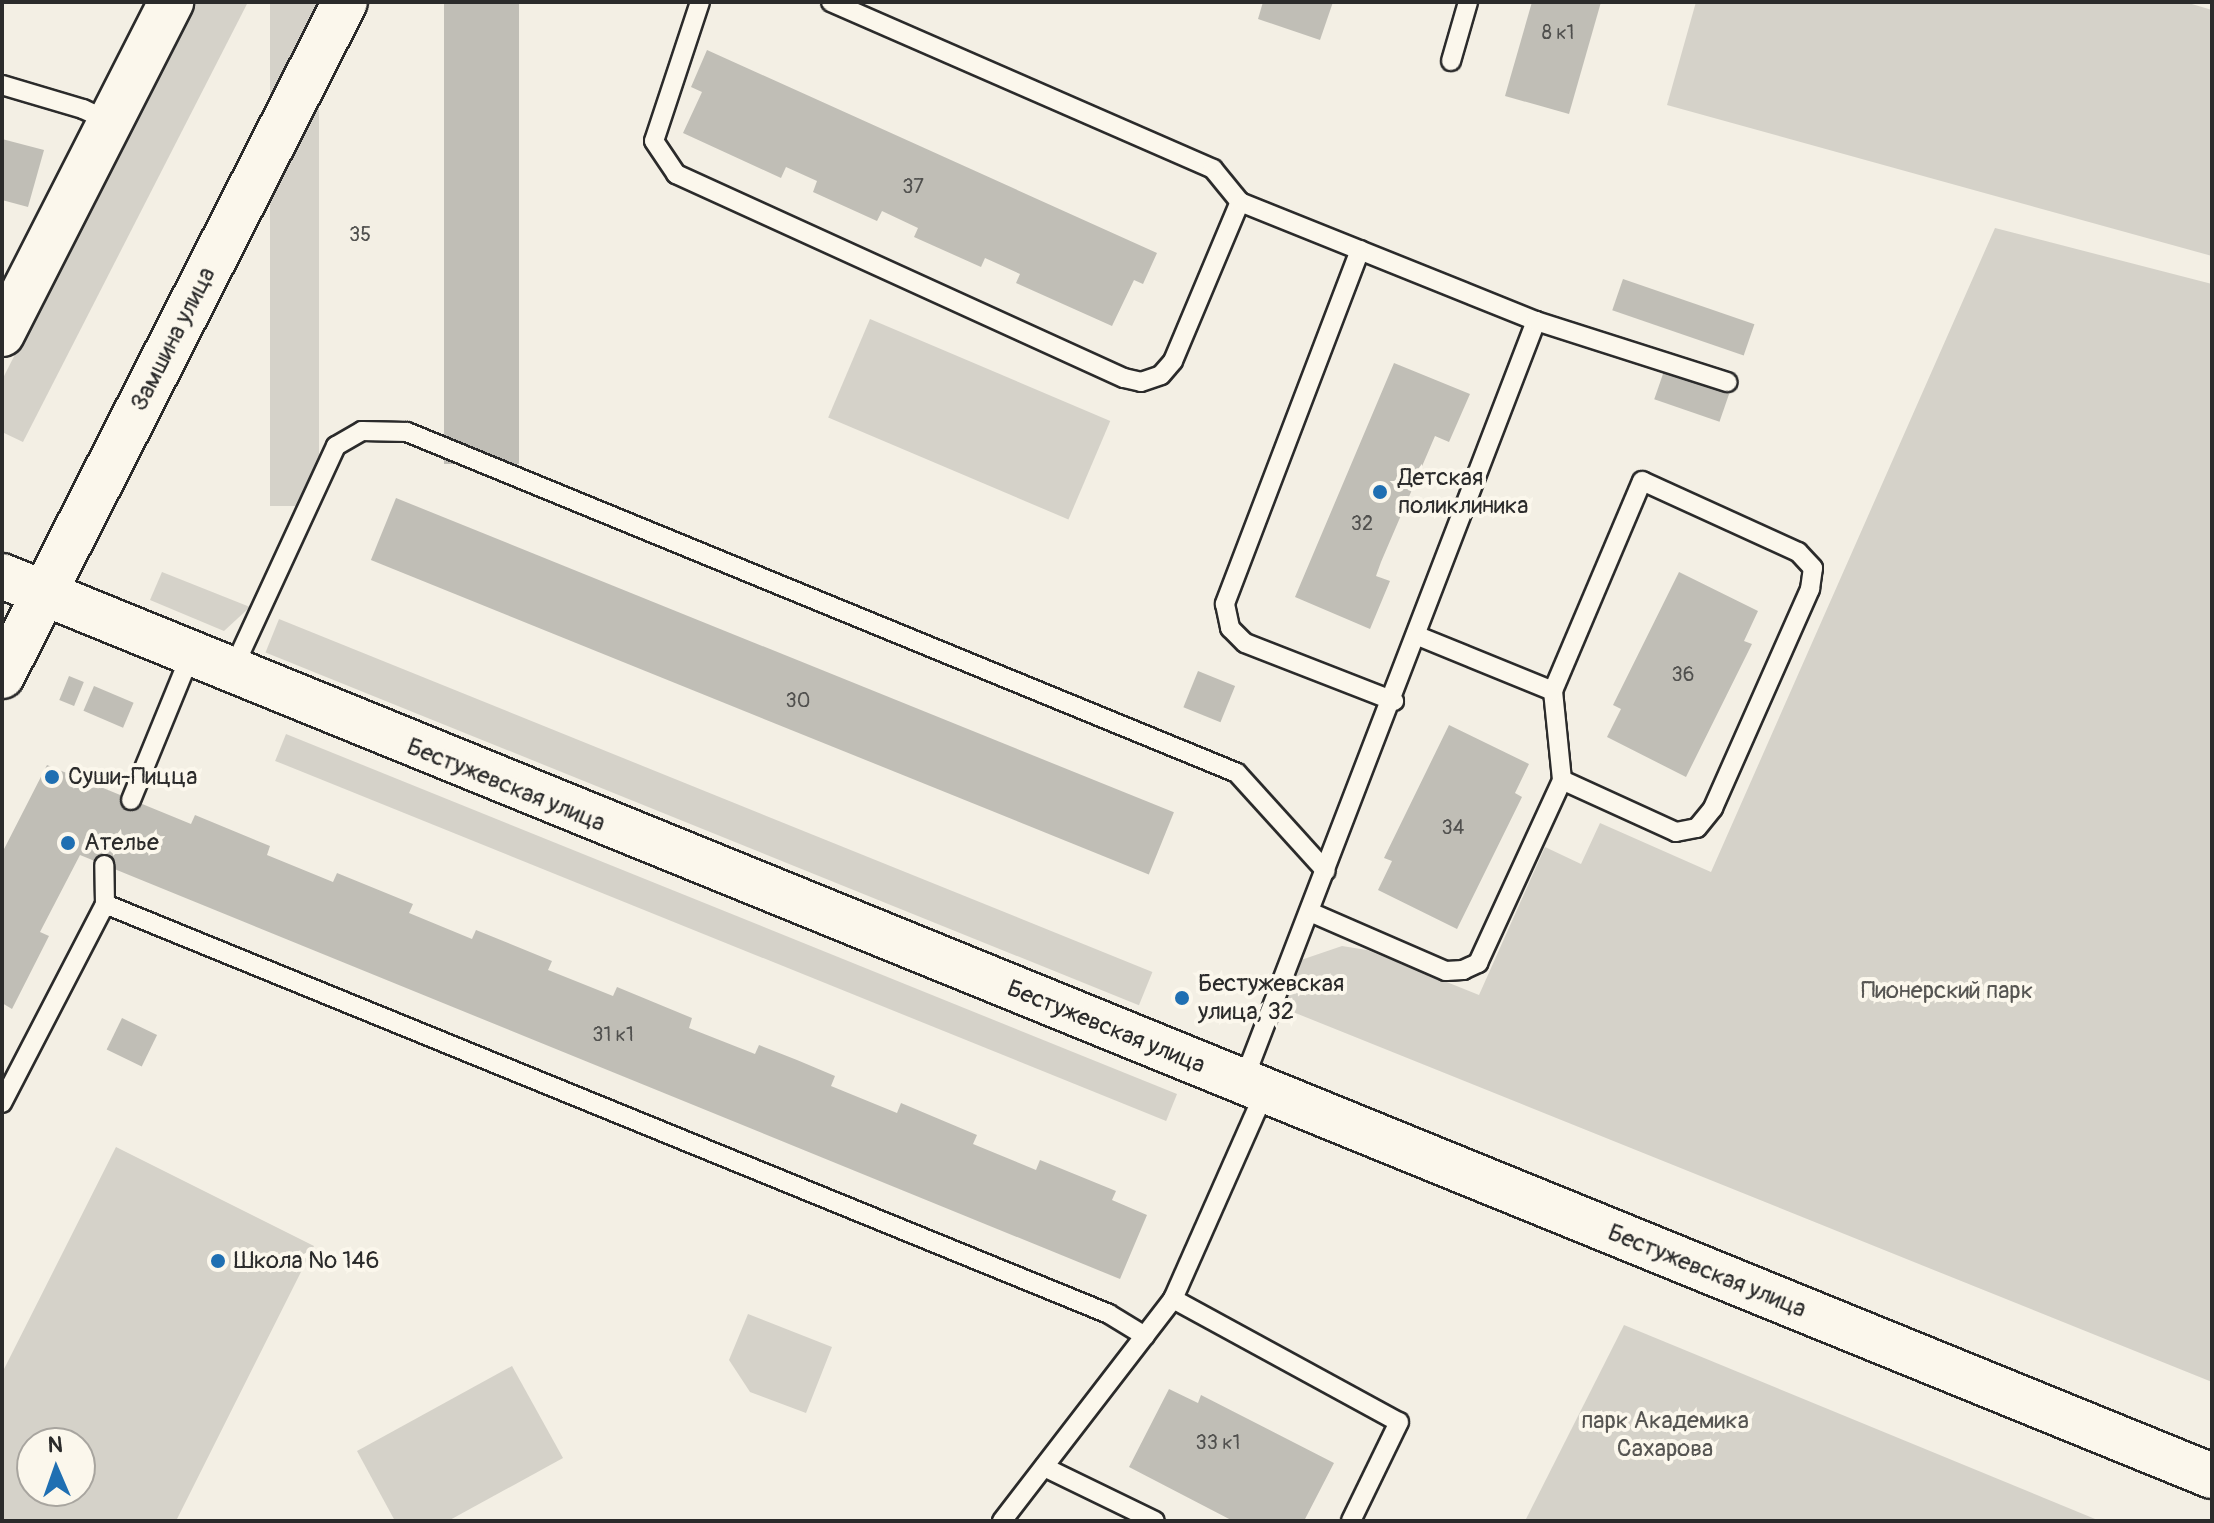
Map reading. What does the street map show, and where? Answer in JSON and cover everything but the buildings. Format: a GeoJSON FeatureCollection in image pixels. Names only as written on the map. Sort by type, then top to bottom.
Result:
{"type":"FeatureCollection","features":[{"type":"Feature","properties":{"kind":"street"},"geometry":{"type":"LineString","coordinates":[[2,334],[171,2]]}},
{"type":"Feature","properties":{"kind":"street","name":"Замшина улица"},"geometry":{"type":"LineString","coordinates":[[2,676],[345,2]]}},
{"type":"Feature","properties":{"kind":"street","name":"Бестужевская улица"},"geometry":{"type":"LineString","coordinates":[[2,576],[231,673],[2212,1476]]}},
{"type":"Feature","properties":{"kind":"lane"},"geometry":{"type":"LineString","coordinates":[[700,2],[654,141],[676,174],[1124,378],[1141,382],[1161,375],[1173,361],[1240,202]]}},
{"type":"Feature","properties":{"kind":"lane"},"geometry":{"type":"LineString","coordinates":[[831,2],[1213,169],[1240,202],[1536,321],[1727,382]]}},
{"type":"Feature","properties":{"kind":"lane"},"geometry":{"type":"LineString","coordinates":[[1451,61],[1468,2]]}},
{"type":"Feature","properties":{"kind":"lane"},"geometry":{"type":"LineString","coordinates":[[2,85],[111,122]]}},
{"type":"Feature","properties":{"kind":"lane"},"geometry":{"type":"LineString","coordinates":[[1360,250],[1225,604],[1230,628],[1245,643],[1394,701]]}},
{"type":"Feature","properties":{"kind":"lane"},"geometry":{"type":"LineString","coordinates":[[1002,1521],[1173,1299],[1254,1087],[1310,912],[1394,701],[1536,321]]}},
{"type":"Feature","properties":{"kind":"lane"},"geometry":{"type":"LineString","coordinates":[[231,673],[336,446],[362,431],[407,432],[1237,773],[1326,871]]}},
{"type":"Feature","properties":{"kind":"lane"},"geometry":{"type":"LineString","coordinates":[[1310,912],[1446,971],[1478,963],[1562,780],[1553,691],[1642,481],[1798,552],[1813,568],[1810,589],[1713,808],[1697,828],[1676,832],[1562,780]]}},
{"type":"Feature","properties":{"kind":"lane"},"geometry":{"type":"LineString","coordinates":[[1418,636],[1553,691]]}},
{"type":"Feature","properties":{"kind":"lane"},"geometry":{"type":"LineString","coordinates":[[131,800],[190,656]]}},
{"type":"Feature","properties":{"kind":"lane"},"geometry":{"type":"LineString","coordinates":[[2,1103],[105,904],[104,865]]}},
{"type":"Feature","properties":{"kind":"lane"},"geometry":{"type":"LineString","coordinates":[[105,904],[1109,1314],[1145,1336]]}},
{"type":"Feature","properties":{"kind":"lane"},"geometry":{"type":"LineString","coordinates":[[1173,1299],[1399,1422],[1351,1521]]}},
{"type":"Feature","properties":{"kind":"lane"},"geometry":{"type":"LineString","coordinates":[[1044,1467],[1155,1521]]}},
{"type":"Feature","properties":{"kind":"green space"},"geometry":{"type":"Polygon","coordinates":[[[194,2],[248,2],[23,442],[2,432],[2,380],[194,2]]]}},
{"type":"Feature","properties":{"kind":"green space"},"geometry":{"type":"Polygon","coordinates":[[[270,2],[319,2],[319,506],[270,506],[270,2]]]}},
{"type":"Feature","properties":{"kind":"green space"},"geometry":{"type":"Polygon","coordinates":[[[1696,2],[2185,2],[2212,10],[2212,256],[1667,105],[1696,2]]]}},
{"type":"Feature","properties":{"kind":"green space","name":"Пионерский парк"},"geometry":{"type":"Polygon","coordinates":[[[1995,228],[2212,284],[2212,1382],[1283,1008],[1301,960],[1342,946],[1367,950],[1479,995],[1545,847],[1581,864],[1600,823],[1711,872],[1995,228]]]}},
{"type":"Feature","properties":{"kind":"green space"},"geometry":{"type":"Polygon","coordinates":[[[870,319],[1110,421],[1068,519],[828,417],[870,319]]]}},
{"type":"Feature","properties":{"kind":"green space"},"geometry":{"type":"Polygon","coordinates":[[[162,572],[250,607],[224,631],[150,600],[162,572]]]}},
{"type":"Feature","properties":{"kind":"green space"},"geometry":{"type":"Polygon","coordinates":[[[279,619],[1152,972],[1139,1005],[266,652],[279,619]]]}},
{"type":"Feature","properties":{"kind":"green space"},"geometry":{"type":"Polygon","coordinates":[[[286,734],[1177,1094],[1166,1121],[275,761],[286,734]]]}},
{"type":"Feature","properties":{"kind":"green space"},"geometry":{"type":"Polygon","coordinates":[[[116,1147],[314,1246],[176,1521],[2,1521],[2,1373],[116,1147]]]}},
{"type":"Feature","properties":{"kind":"green space"},"geometry":{"type":"Polygon","coordinates":[[[748,1314],[832,1347],[806,1413],[750,1392],[729,1360],[748,1314]]]}},
{"type":"Feature","properties":{"kind":"green space","name":"парк Академика Сахарова"},"geometry":{"type":"Polygon","coordinates":[[[1624,1325],[2100,1521],[1525,1521],[1624,1325]]]}},
{"type":"Feature","properties":{"kind":"green space"},"geometry":{"type":"Polygon","coordinates":[[[512,1366],[563,1458],[448,1521],[395,1521],[357,1451],[512,1366]]]}},
{"type":"Feature","properties":{"kind":"place","name":"Детская поликлиника"},"geometry":{"type":"Point","coordinates":[1380,492]}},
{"type":"Feature","properties":{"kind":"place","name":"Суши-Пицца"},"geometry":{"type":"Point","coordinates":[52,777]}},
{"type":"Feature","properties":{"kind":"place","name":"Ателье"},"geometry":{"type":"Point","coordinates":[68,843]}},
{"type":"Feature","properties":{"kind":"place","name":"Бестужевская улица, 32"},"geometry":{"type":"Point","coordinates":[1182,998]}},
{"type":"Feature","properties":{"kind":"place","name":"Школа № 146"},"geometry":{"type":"Point","coordinates":[218,1261]}}]}
